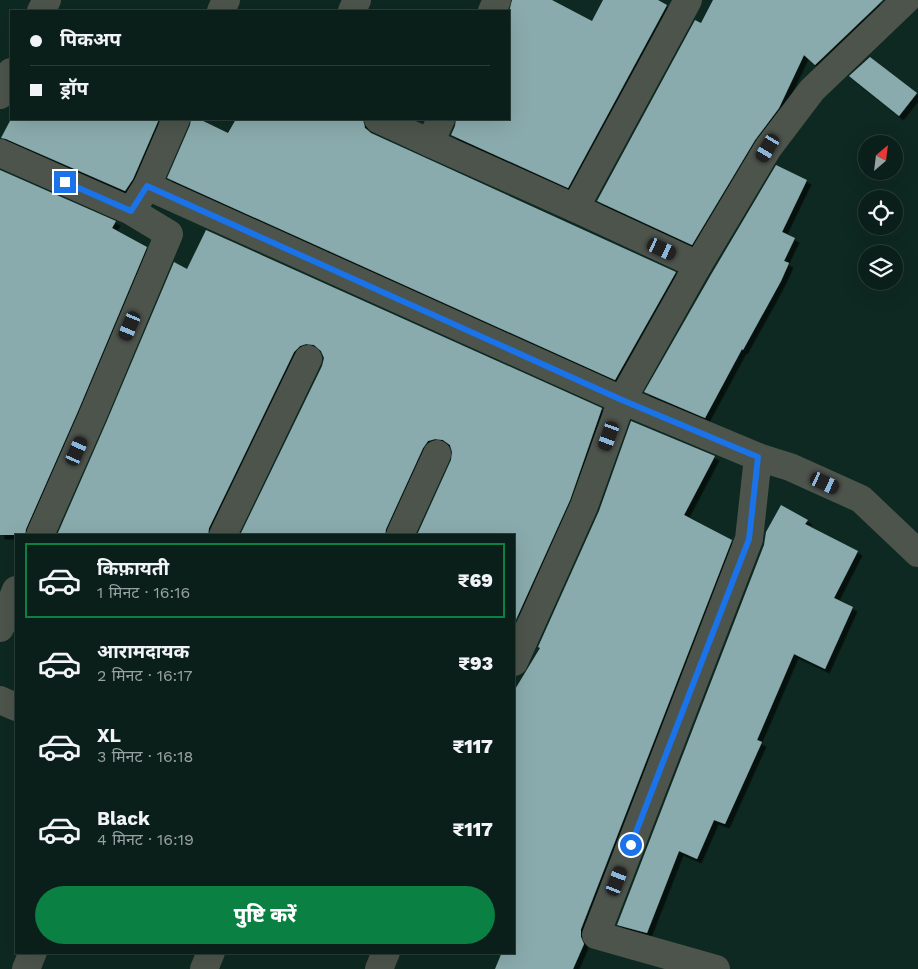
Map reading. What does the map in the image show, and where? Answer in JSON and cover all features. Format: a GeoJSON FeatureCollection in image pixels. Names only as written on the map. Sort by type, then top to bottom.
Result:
{"type":"FeatureCollection","features":[{"type":"Feature","properties":{"kind":"street"},"geometry":{"type":"LineString","coordinates":[[575,208],[688,0]]}},
{"type":"Feature","properties":{"kind":"street"},"geometry":{"type":"LineString","coordinates":[[515,660],[584,506],[622,400],[698,265],[768,148],[812,90],[906,0]]}},
{"type":"Feature","properties":{"kind":"street"},"geometry":{"type":"LineString","coordinates":[[0,94],[10,74]]}},
{"type":"Feature","properties":{"kind":"street"},"geometry":{"type":"LineString","coordinates":[[131,211],[147,186],[176,120]]}},
{"type":"Feature","properties":{"kind":"street"},"geometry":{"type":"LineString","coordinates":[[380,120],[698,265]]}},
{"type":"Feature","properties":{"kind":"street"},"geometry":{"type":"LineString","coordinates":[[430,144],[442,120]]}},
{"type":"Feature","properties":{"kind":"street"},"geometry":{"type":"LineString","coordinates":[[0,153],[131,211],[169,234],[40,534]]}},
{"type":"Feature","properties":{"kind":"street"},"geometry":{"type":"LineString","coordinates":[[147,186],[622,400],[758,457],[790,467],[861,500],[918,554]]}},
{"type":"Feature","properties":{"kind":"street"},"geometry":{"type":"LineString","coordinates":[[222,534],[308,359]]}},
{"type":"Feature","properties":{"kind":"street"},"geometry":{"type":"LineString","coordinates":[[400,534],[437,454]]}},
{"type":"Feature","properties":{"kind":"street"},"geometry":{"type":"LineString","coordinates":[[716,969],[596,935],[749,539],[758,457]]}},
{"type":"Feature","properties":{"kind":"street"},"geometry":{"type":"LineString","coordinates":[[0,700],[15,707]]}},
{"type":"Feature","properties":{"kind":"street"},"geometry":{"type":"LineString","coordinates":[[26,969],[32,954]]}},
{"type":"Feature","properties":{"kind":"street"},"geometry":{"type":"LineString","coordinates":[[204,969],[211,954]]}},
{"type":"Feature","properties":{"kind":"street"},"geometry":{"type":"LineString","coordinates":[[379,969],[385,954]]}},
{"type":"Feature","properties":{"kind":"building"},"geometry":{"type":"Polygon","coordinates":[[[512,0],[552,0],[592,21],[603,0],[658,0],[667,5],[568,188],[451,135],[456,120],[510,120],[510,10],[512,0]]]}},
{"type":"Feature","properties":{"kind":"building"},"geometry":{"type":"Polygon","coordinates":[[[713,0],[883,0],[815,65],[804,55],[779,108],[755,140],[692,245],[597,201],[695,20],[701,23],[713,0]]]}},
{"type":"Feature","properties":{"kind":"building"},"geometry":{"type":"Polygon","coordinates":[[[870,57],[917,93],[899,116],[849,76],[870,57]]]}},
{"type":"Feature","properties":{"kind":"building"},"geometry":{"type":"Polygon","coordinates":[[[10,120],[159,120],[133,179],[125,191],[1,138],[10,120]]]}},
{"type":"Feature","properties":{"kind":"building"},"geometry":{"type":"Polygon","coordinates":[[[191,120],[201,120],[228,133],[235,120],[363,120],[365,128],[371,133],[676,272],[615,380],[167,178],[191,120]]]}},
{"type":"Feature","properties":{"kind":"building"},"geometry":{"type":"Polygon","coordinates":[[[776,165],[807,180],[782,232],[795,238],[784,261],[789,263],[781,281],[705,418],[644,392],[776,165]]]}},
{"type":"Feature","properties":{"kind":"building"},"geometry":{"type":"Polygon","coordinates":[[[0,170],[116,221],[112,228],[147,247],[25,534],[0,535],[0,170]]]}},
{"type":"Feature","properties":{"kind":"building"},"geometry":{"type":"Polygon","coordinates":[[[206,230],[602,408],[570,500],[515,622],[515,534],[417,534],[451,460],[452,452],[450,445],[443,440],[435,439],[428,441],[423,448],[385,534],[240,534],[322,366],[324,358],[321,351],[314,345],[306,344],[300,346],[294,352],[209,528],[208,534],[57,534],[174,262],[187,269],[206,230]]]}},
{"type":"Feature","properties":{"kind":"building"},"geometry":{"type":"Polygon","coordinates":[[[631,421],[715,456],[684,515],[732,540],[581,929],[581,937],[584,944],[573,969],[495,969],[501,954],[515,954],[515,689],[540,648],[538,647],[599,511],[631,421]]]}},
{"type":"Feature","properties":{"kind":"building"},"geometry":{"type":"Polygon","coordinates":[[[781,505],[808,520],[805,524],[858,551],[834,598],[853,607],[825,669],[794,654],[757,740],[762,742],[725,824],[714,820],[697,859],[679,851],[647,933],[617,925],[764,545],[766,532],[781,505]]]}},
{"type":"Feature","properties":{"kind":"route"},"geometry":{"type":"LineString","coordinates":[[65,182],[131,211],[147,186],[622,400],[758,457],[749,539],[631,845]]}}]}
